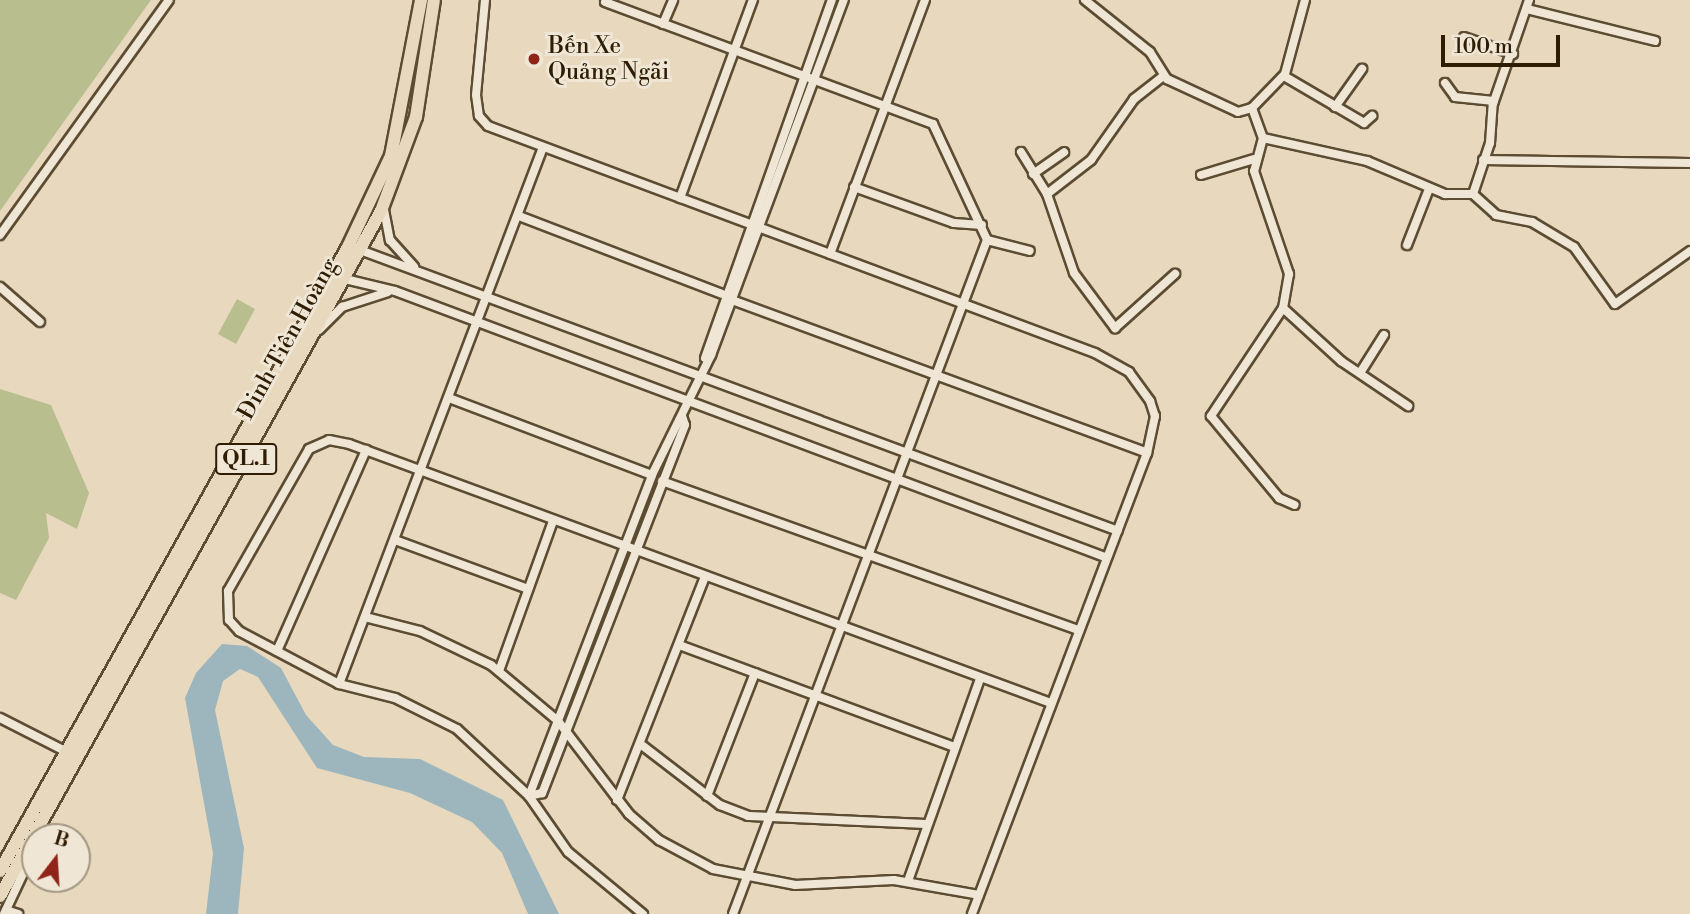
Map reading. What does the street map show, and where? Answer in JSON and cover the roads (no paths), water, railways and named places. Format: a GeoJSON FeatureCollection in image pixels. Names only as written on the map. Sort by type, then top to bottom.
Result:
{"type":"FeatureCollection","features":[{"type":"Feature","properties":{"kind":"highway","name":"Đinh Tiên Hoàng"},"geometry":{"type":"LineString","coordinates":[[0,872],[348,247],[391,156],[421,0]]}},
{"type":"Feature","properties":{"kind":"highway","name":"Đinh Tiên Hoàng"},"geometry":{"type":"LineString","coordinates":[[0,896],[314,337],[384,204],[415,117],[434,0]]}},
{"type":"Feature","properties":{"kind":"street"},"geometry":{"type":"LineString","coordinates":[[0,241],[169,0]]}},
{"type":"Feature","properties":{"kind":"street"},"geometry":{"type":"LineString","coordinates":[[485,0],[479,116],[542,150],[680,198],[1095,352],[1129,372],[1155,416],[1147,453],[1077,630],[972,914]]}},
{"type":"Feature","properties":{"kind":"street"},"geometry":{"type":"LineString","coordinates":[[663,24],[673,0]]}},
{"type":"Feature","properties":{"kind":"street"},"geometry":{"type":"LineString","coordinates":[[680,198],[753,0]]}},
{"type":"Feature","properties":{"kind":"street"},"geometry":{"type":"LineString","coordinates":[[705,358],[722,295],[832,0]]}},
{"type":"Feature","properties":{"kind":"street"},"geometry":{"type":"LineString","coordinates":[[529,796],[652,475],[682,416],[698,373],[732,300],[844,0]]}},
{"type":"Feature","properties":{"kind":"street"},"geometry":{"type":"LineString","coordinates":[[830,254],[925,0]]}},
{"type":"Feature","properties":{"kind":"street"},"geometry":{"type":"LineString","coordinates":[[1085,0],[1150,52],[1163,76],[1256,121]]}},
{"type":"Feature","properties":{"kind":"street"},"geometry":{"type":"LineString","coordinates":[[1238,112],[1252,108],[1284,76],[1305,0]]}},
{"type":"Feature","properties":{"kind":"street"},"geometry":{"type":"LineString","coordinates":[[606,2],[939,129],[987,240],[900,482],[839,628],[733,914]]}},
{"type":"Feature","properties":{"kind":"street"},"geometry":{"type":"LineString","coordinates":[[1473,194],[1483,160],[1494,101],[1513,54],[1528,5],[1655,41]]}},
{"type":"Feature","properties":{"kind":"street"},"geometry":{"type":"LineString","coordinates":[[1464,37],[1513,54]]}},
{"type":"Feature","properties":{"kind":"street"},"geometry":{"type":"LineString","coordinates":[[1335,107],[1362,69]]}},
{"type":"Feature","properties":{"kind":"street"},"geometry":{"type":"LineString","coordinates":[[1047,194],[1091,160],[1134,99],[1163,76]]}},
{"type":"Feature","properties":{"kind":"street"},"geometry":{"type":"LineString","coordinates":[[1284,76],[1364,122],[1372,116]]}},
{"type":"Feature","properties":{"kind":"street"},"geometry":{"type":"LineString","coordinates":[[1445,83],[1455,97],[1494,101]]}},
{"type":"Feature","properties":{"kind":"street"},"geometry":{"type":"LineString","coordinates":[[1252,108],[1263,138],[1254,159],[1289,274],[1283,308],[1211,416],[1279,498],[1295,505]]}},
{"type":"Feature","properties":{"kind":"street"},"geometry":{"type":"LineString","coordinates":[[1263,138],[1367,161],[1429,188],[1473,194],[1496,215],[1532,222],[1574,247],[1615,304],[1690,251]]}},
{"type":"Feature","properties":{"kind":"street"},"geometry":{"type":"LineString","coordinates":[[339,684],[542,150]]}},
{"type":"Feature","properties":{"kind":"street"},"geometry":{"type":"LineString","coordinates":[[1021,152],[1047,194],[1074,273],[1115,328],[1175,274]]}},
{"type":"Feature","properties":{"kind":"street"},"geometry":{"type":"LineString","coordinates":[[1033,174],[1064,152]]}},
{"type":"Feature","properties":{"kind":"street"},"geometry":{"type":"LineString","coordinates":[[1201,175],[1237,159],[1254,159]]}},
{"type":"Feature","properties":{"kind":"street"},"geometry":{"type":"LineString","coordinates":[[1483,160],[1690,163]]}},
{"type":"Feature","properties":{"kind":"street"},"geometry":{"type":"LineString","coordinates":[[854,187],[954,223],[982,225]]}},
{"type":"Feature","properties":{"kind":"street"},"geometry":{"type":"LineString","coordinates":[[1407,245],[1429,188]]}},
{"type":"Feature","properties":{"kind":"street"},"geometry":{"type":"LineString","coordinates":[[384,204],[390,240],[418,272]]}},
{"type":"Feature","properties":{"kind":"street"},"geometry":{"type":"LineString","coordinates":[[519,216],[722,295]]}},
{"type":"Feature","properties":{"kind":"street"},"geometry":{"type":"LineString","coordinates":[[0,234],[9,228]]}},
{"type":"Feature","properties":{"kind":"street"},"geometry":{"type":"LineString","coordinates":[[987,240],[1030,251]]}},
{"type":"Feature","properties":{"kind":"street"},"geometry":{"type":"LineString","coordinates":[[360,250],[912,450],[1118,531]]}},
{"type":"Feature","properties":{"kind":"street"},"geometry":{"type":"LineString","coordinates":[[345,279],[395,291],[1105,557]]}},
{"type":"Feature","properties":{"kind":"street"},"geometry":{"type":"LineString","coordinates":[[0,287],[40,322]]}},
{"type":"Feature","properties":{"kind":"street"},"geometry":{"type":"LineString","coordinates":[[314,337],[342,307],[395,291]]}},
{"type":"Feature","properties":{"kind":"street"},"geometry":{"type":"LineString","coordinates":[[732,300],[1147,453]]}},
{"type":"Feature","properties":{"kind":"street"},"geometry":{"type":"LineString","coordinates":[[1283,308],[1360,373],[1408,406]]}},
{"type":"Feature","properties":{"kind":"street"},"geometry":{"type":"LineString","coordinates":[[1360,373],[1384,335]]}},
{"type":"Feature","properties":{"kind":"street"},"geometry":{"type":"LineString","coordinates":[[449,398],[652,475]]}},
{"type":"Feature","properties":{"kind":"street"},"geometry":{"type":"LineString","coordinates":[[529,796],[542,793],[566,734],[685,425],[682,416]]}},
{"type":"Feature","properties":{"kind":"street"},"geometry":{"type":"LineString","coordinates":[[643,914],[568,852],[529,796],[457,729],[395,698],[339,684],[234,625],[228,591],[309,449],[329,440],[366,450],[839,628],[1051,703]]}},
{"type":"Feature","properties":{"kind":"street"},"geometry":{"type":"LineString","coordinates":[[277,651],[366,450]]}},
{"type":"Feature","properties":{"kind":"street"},"geometry":{"type":"LineString","coordinates":[[663,481],[1077,630]]}},
{"type":"Feature","properties":{"kind":"street"},"geometry":{"type":"LineString","coordinates":[[499,671],[553,521]]}},
{"type":"Feature","properties":{"kind":"street"},"geometry":{"type":"LineString","coordinates":[[394,540],[528,589]]}},
{"type":"Feature","properties":{"kind":"street"},"geometry":{"type":"LineString","coordinates":[[617,800],[642,746],[705,577]]}},
{"type":"Feature","properties":{"kind":"street"},"geometry":{"type":"LineString","coordinates":[[365,617],[420,631],[499,671],[558,720],[617,800],[659,840],[747,878],[794,885],[908,881],[979,895]]}},
{"type":"Feature","properties":{"kind":"street"},"geometry":{"type":"LineString","coordinates":[[679,645],[955,747]]}},
{"type":"Feature","properties":{"kind":"street"},"geometry":{"type":"LineString","coordinates":[[707,796],[755,673]]}},
{"type":"Feature","properties":{"kind":"street"},"geometry":{"type":"LineString","coordinates":[[908,881],[980,679]]}},
{"type":"Feature","properties":{"kind":"street"},"geometry":{"type":"LineString","coordinates":[[0,718],[65,751]]}},
{"type":"Feature","properties":{"kind":"street"},"geometry":{"type":"LineString","coordinates":[[642,746],[707,796],[769,819],[881,817],[927,824]]}},
{"type":"Feature","properties":{"kind":"street"},"geometry":{"type":"LineString","coordinates":[[43,823],[47,811]]}},
{"type":"Feature","properties":{"kind":"street"},"geometry":{"type":"LineString","coordinates":[[18,914],[5,912],[21,878]]}},
{"type":"Feature","properties":{"kind":"water"},"geometry":{"type":"Polygon","coordinates":[[[222,644],[247,646],[281,668],[306,715],[333,745],[364,757],[420,759],[503,800],[559,914],[528,914],[502,853],[472,822],[410,793],[317,768],[258,677],[240,669],[223,681],[215,710],[244,848],[238,914],[206,914],[213,853],[185,698],[196,673],[222,644]]]}},
{"type":"Feature","properties":{"kind":"place","name":"Bến Xe Quảng Ngãi"},"geometry":{"type":"Point","coordinates":[534,59]}}]}
